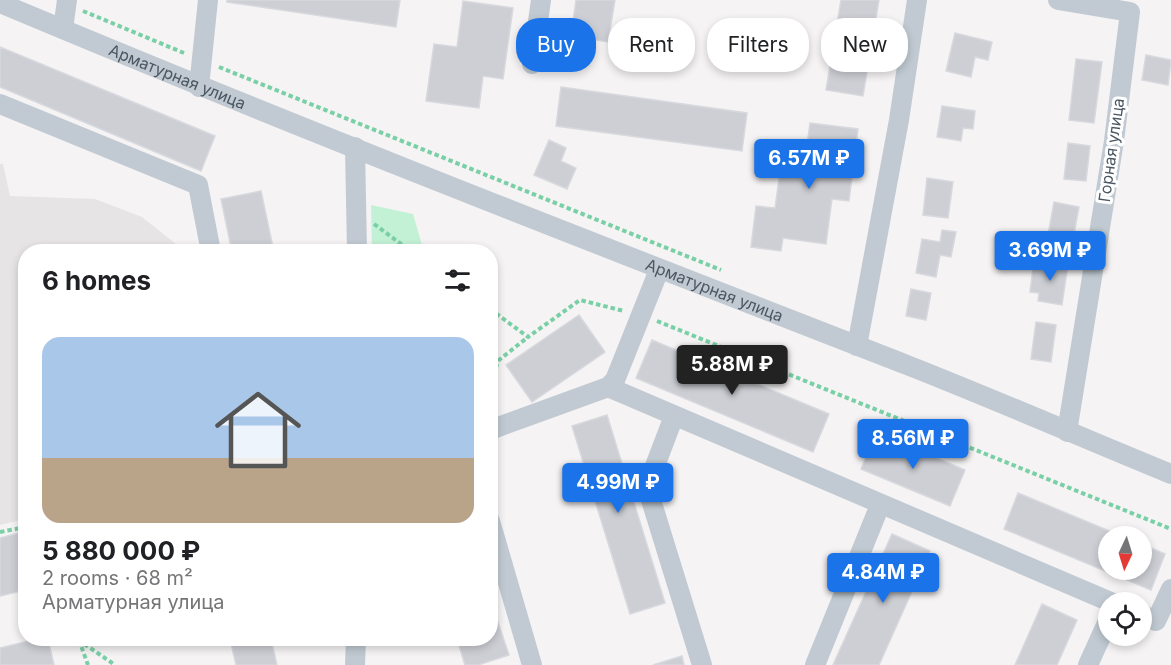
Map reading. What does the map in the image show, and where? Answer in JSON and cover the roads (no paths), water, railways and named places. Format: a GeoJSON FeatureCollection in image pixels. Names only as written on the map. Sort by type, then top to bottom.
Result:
{"type":"FeatureCollection","features":[{"type":"Feature","properties":{"kind":"street"},"geometry":{"type":"LineString","coordinates":[[199,87],[208,0]]}},
{"type":"Feature","properties":{"kind":"street"},"geometry":{"type":"LineString","coordinates":[[538,18],[541,0]]}},
{"type":"Feature","properties":{"kind":"street"},"geometry":{"type":"LineString","coordinates":[[857,346],[900,120],[917,0]]}},
{"type":"Feature","properties":{"kind":"street","name":"Горная улица"},"geometry":{"type":"LineString","coordinates":[[1058,0],[1130,12],[1114,141],[1067,432]]}},
{"type":"Feature","properties":{"kind":"street"},"geometry":{"type":"LineString","coordinates":[[63,29],[66,2]]}},
{"type":"Feature","properties":{"kind":"street","name":"Арматурная улица"},"geometry":{"type":"LineString","coordinates":[[0,3],[199,87],[355,147],[659,270],[857,346],[1171,474]]}},
{"type":"Feature","properties":{"kind":"street"},"geometry":{"type":"LineString","coordinates":[[0,104],[198,185],[209,244]]}},
{"type":"Feature","properties":{"kind":"street"},"geometry":{"type":"LineString","coordinates":[[355,147],[357,244]]}},
{"type":"Feature","properties":{"kind":"street"},"geometry":{"type":"LineString","coordinates":[[498,427],[608,387],[615,380],[659,270]]}},
{"type":"Feature","properties":{"kind":"street"},"geometry":{"type":"LineString","coordinates":[[608,387],[1098,597]]}},
{"type":"Feature","properties":{"kind":"street"},"geometry":{"type":"LineString","coordinates":[[674,416],[647,487],[702,665]]}},
{"type":"Feature","properties":{"kind":"street"},"geometry":{"type":"LineString","coordinates":[[815,665],[880,505]]}},
{"type":"Feature","properties":{"kind":"street"},"geometry":{"type":"LineString","coordinates":[[498,548],[532,665]]}},
{"type":"Feature","properties":{"kind":"street"},"geometry":{"type":"LineString","coordinates":[[1156,622],[1171,589]]}},
{"type":"Feature","properties":{"kind":"street"},"geometry":{"type":"LineString","coordinates":[[1088,665],[1098,643]]}},
{"type":"Feature","properties":{"kind":"street"},"geometry":{"type":"LineString","coordinates":[[355,665],[356,646]]}}]}
